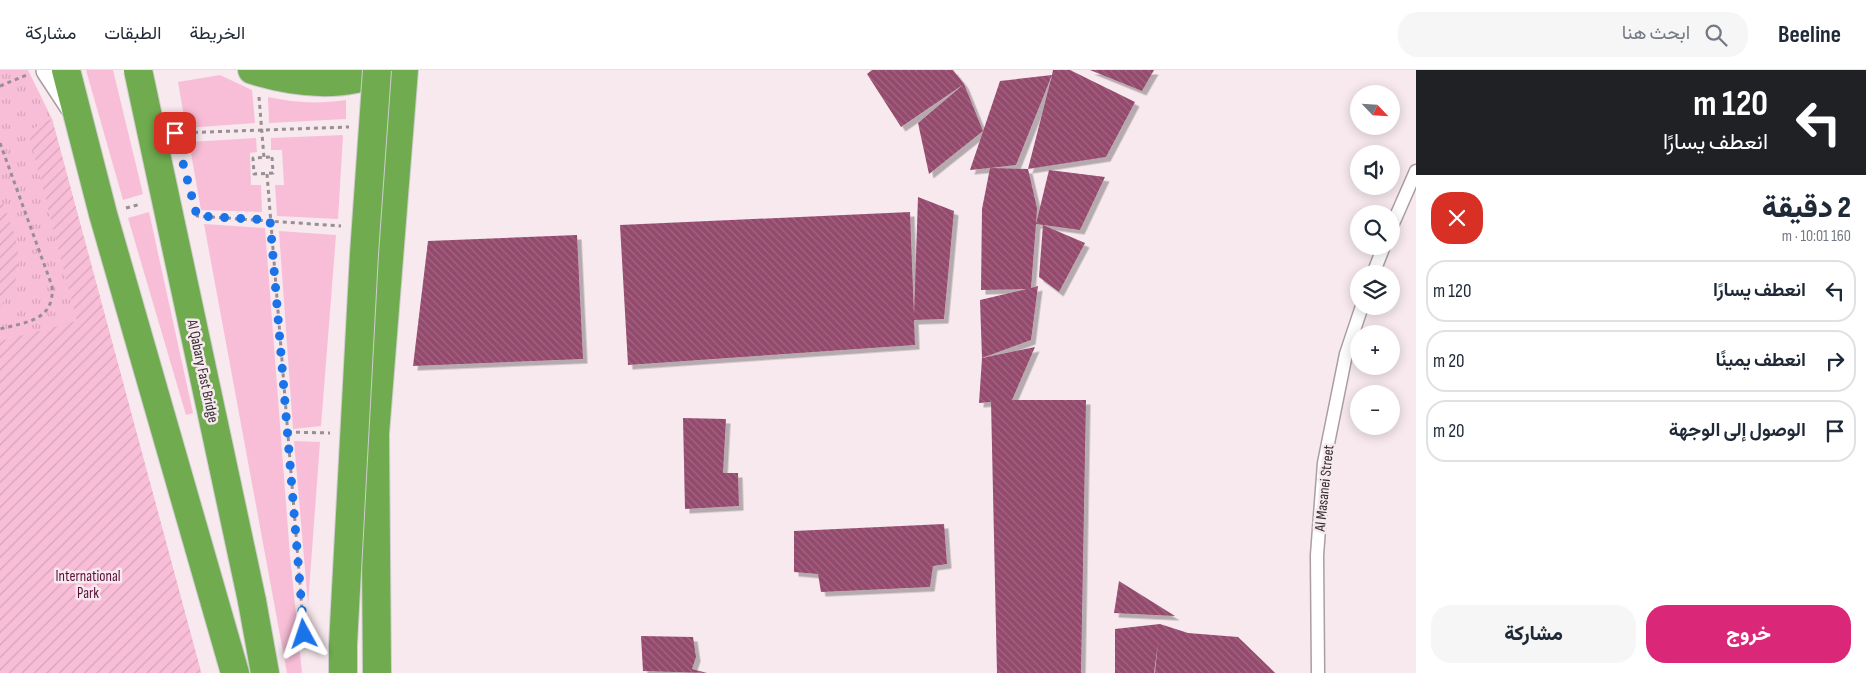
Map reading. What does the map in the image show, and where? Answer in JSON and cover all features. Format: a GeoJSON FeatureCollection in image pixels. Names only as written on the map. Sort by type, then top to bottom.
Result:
{"type":"FeatureCollection","features":[{"type":"Feature","properties":{"kind":"highway"},"geometry":{"type":"LineString","coordinates":[[66,70],[103,214],[235,673]]}},
{"type":"Feature","properties":{"kind":"highway","name":"Al Qabary Fast Bridge"},"geometry":{"type":"LineString","coordinates":[[138,70],[252,601],[265,673]]}},
{"type":"Feature","properties":{"kind":"highway"},"geometry":{"type":"LineString","coordinates":[[252,70],[283,79],[315,82],[346,81],[384,70]]}},
{"type":"Feature","properties":{"kind":"highway"},"geometry":{"type":"LineString","coordinates":[[343,673],[364,254],[377,70]]}},
{"type":"Feature","properties":{"kind":"highway"},"geometry":{"type":"LineString","coordinates":[[377,673],[375,434],[404,70]]}},
{"type":"Feature","properties":{"kind":"street"},"geometry":{"type":"LineString","coordinates":[[40,72],[78,113]]}},
{"type":"Feature","properties":{"kind":"lane"},"geometry":{"type":"LineString","coordinates":[[1400,208],[1415,174]]}},
{"type":"Feature","properties":{"kind":"lane","name":"Al Masanei Street"},"geometry":{"type":"LineString","coordinates":[[1318,673],[1317,555],[1324,463],[1346,354],[1359,315]]}},
{"type":"Feature","properties":{"kind":"path"},"geometry":{"type":"LineString","coordinates":[[0,86],[40,72]]}},
{"type":"Feature","properties":{"kind":"path"},"geometry":{"type":"LineString","coordinates":[[259,97],[264,158]]}},
{"type":"Feature","properties":{"kind":"path"},"geometry":{"type":"LineString","coordinates":[[175,133],[350,127]]}},
{"type":"Feature","properties":{"kind":"path"},"geometry":{"type":"LineString","coordinates":[[0,143],[52,286],[53,294],[52,302],[42,315],[35,320],[0,329]]}},
{"type":"Feature","properties":{"kind":"path"},"geometry":{"type":"LineString","coordinates":[[272,157],[273,173],[254,174],[253,158],[264,158],[272,157]]}},
{"type":"Feature","properties":{"kind":"path"},"geometry":{"type":"LineString","coordinates":[[267,174],[304,634]]}},
{"type":"Feature","properties":{"kind":"path"},"geometry":{"type":"LineString","coordinates":[[195,208],[197,216],[346,226]]}},
{"type":"Feature","properties":{"kind":"green space","name":"International Park"},"geometry":{"type":"Polygon","coordinates":[[[0,70],[28,70],[52,119],[201,673],[0,673],[0,70]]]}},
{"type":"Feature","properties":{"kind":"green space"},"geometry":{"type":"Polygon","coordinates":[[[86,70],[113,70],[143,194],[123,200],[86,70]]]}},
{"type":"Feature","properties":{"kind":"green space"},"geometry":{"type":"Polygon","coordinates":[[[220,75],[252,90],[255,123],[186,128],[178,82],[220,75]]]}},
{"type":"Feature","properties":{"kind":"green space"},"geometry":{"type":"Polygon","coordinates":[[[268,97],[307,102],[346,100],[346,119],[269,123],[268,97]]]}},
{"type":"Feature","properties":{"kind":"green space","name":"International Park"},"geometry":{"type":"Polygon","coordinates":[[[52,119],[201,673],[0,673],[0,341],[77,321],[28,131],[52,119]]]}},
{"type":"Feature","properties":{"kind":"green space"},"geometry":{"type":"Polygon","coordinates":[[[343,135],[338,219],[277,216],[275,185],[284,185],[282,150],[271,150],[271,138],[343,135]]]}},
{"type":"Feature","properties":{"kind":"green space"},"geometry":{"type":"Polygon","coordinates":[[[256,138],[257,152],[250,153],[251,185],[261,185],[262,212],[201,210],[189,142],[256,138]]]}},
{"type":"Feature","properties":{"kind":"green space"},"geometry":{"type":"Polygon","coordinates":[[[0,197],[15,239],[18,252],[18,266],[16,280],[0,307],[0,197]]]}},
{"type":"Feature","properties":{"kind":"green space"},"geometry":{"type":"Polygon","coordinates":[[[149,212],[193,413],[186,415],[128,218],[149,212]]]}},
{"type":"Feature","properties":{"kind":"green space"},"geometry":{"type":"Polygon","coordinates":[[[204,224],[265,228],[290,556],[302,673],[287,673],[204,224]]]}},
{"type":"Feature","properties":{"kind":"green space"},"geometry":{"type":"Polygon","coordinates":[[[279,231],[336,235],[321,426],[293,429],[279,231]]]}},
{"type":"Feature","properties":{"kind":"green space"},"geometry":{"type":"Polygon","coordinates":[[[294,441],[320,442],[308,604],[294,441]]]}},
{"type":"Feature","properties":{"kind":"building"},"geometry":{"type":"Polygon","coordinates":[[[872,70],[953,70],[964,84],[901,127],[867,74],[872,70]]]}},
{"type":"Feature","properties":{"kind":"building"},"geometry":{"type":"Polygon","coordinates":[[[1053,70],[1070,70],[1135,102],[1106,157],[1028,169],[1053,70]]]}},
{"type":"Feature","properties":{"kind":"building"},"geometry":{"type":"Polygon","coordinates":[[[1090,70],[1154,70],[1142,91],[1090,70]]]}},
{"type":"Feature","properties":{"kind":"building"},"geometry":{"type":"Polygon","coordinates":[[[1052,75],[1016,165],[970,170],[1000,81],[1052,75]]]}},
{"type":"Feature","properties":{"kind":"building"},"geometry":{"type":"Polygon","coordinates":[[[964,84],[983,131],[929,174],[918,123],[964,84]]]}},
{"type":"Feature","properties":{"kind":"building"},"geometry":{"type":"Polygon","coordinates":[[[990,168],[1028,169],[1037,208],[1031,288],[1038,286],[1031,340],[982,358],[980,300],[1027,289],[981,290],[982,209],[990,168]]]}},
{"type":"Feature","properties":{"kind":"building"},"geometry":{"type":"Polygon","coordinates":[[[1049,170],[1105,177],[1080,230],[1036,224],[1049,170]]]}},
{"type":"Feature","properties":{"kind":"building"},"geometry":{"type":"Polygon","coordinates":[[[918,197],[954,211],[944,319],[914,320],[915,345],[628,365],[620,225],[910,212],[914,315],[918,197]]]}},
{"type":"Feature","properties":{"kind":"building"},"geometry":{"type":"Polygon","coordinates":[[[1043,225],[1085,243],[1059,292],[1039,277],[1043,225]]]}},
{"type":"Feature","properties":{"kind":"building"},"geometry":{"type":"Polygon","coordinates":[[[577,235],[583,359],[413,366],[428,241],[577,235]]]}},
{"type":"Feature","properties":{"kind":"building"},"geometry":{"type":"Polygon","coordinates":[[[1035,347],[1012,400],[1086,400],[1081,673],[997,673],[991,402],[979,403],[982,358],[1035,347]]]}},
{"type":"Feature","properties":{"kind":"building"},"geometry":{"type":"Polygon","coordinates":[[[683,418],[726,419],[723,473],[738,473],[739,506],[685,509],[683,418]]]}},
{"type":"Feature","properties":{"kind":"building"},"geometry":{"type":"Polygon","coordinates":[[[944,524],[947,564],[933,566],[930,587],[821,592],[818,574],[794,572],[794,531],[944,524]]]}},
{"type":"Feature","properties":{"kind":"building"},"geometry":{"type":"Polygon","coordinates":[[[1119,581],[1175,616],[1114,613],[1119,581]]]}},
{"type":"Feature","properties":{"kind":"building"},"geometry":{"type":"Polygon","coordinates":[[[1160,624],[1188,633],[1238,637],[1275,673],[1155,673],[1158,642],[1154,673],[1115,673],[1115,629],[1160,624]]]}},
{"type":"Feature","properties":{"kind":"building"},"geometry":{"type":"Polygon","coordinates":[[[641,636],[693,637],[696,657],[692,669],[707,673],[643,671],[641,636]]]}},
{"type":"Feature","properties":{"kind":"route"},"geometry":{"type":"LineString","coordinates":[[175,133],[197,216],[270,220],[304,634]]}}]}
